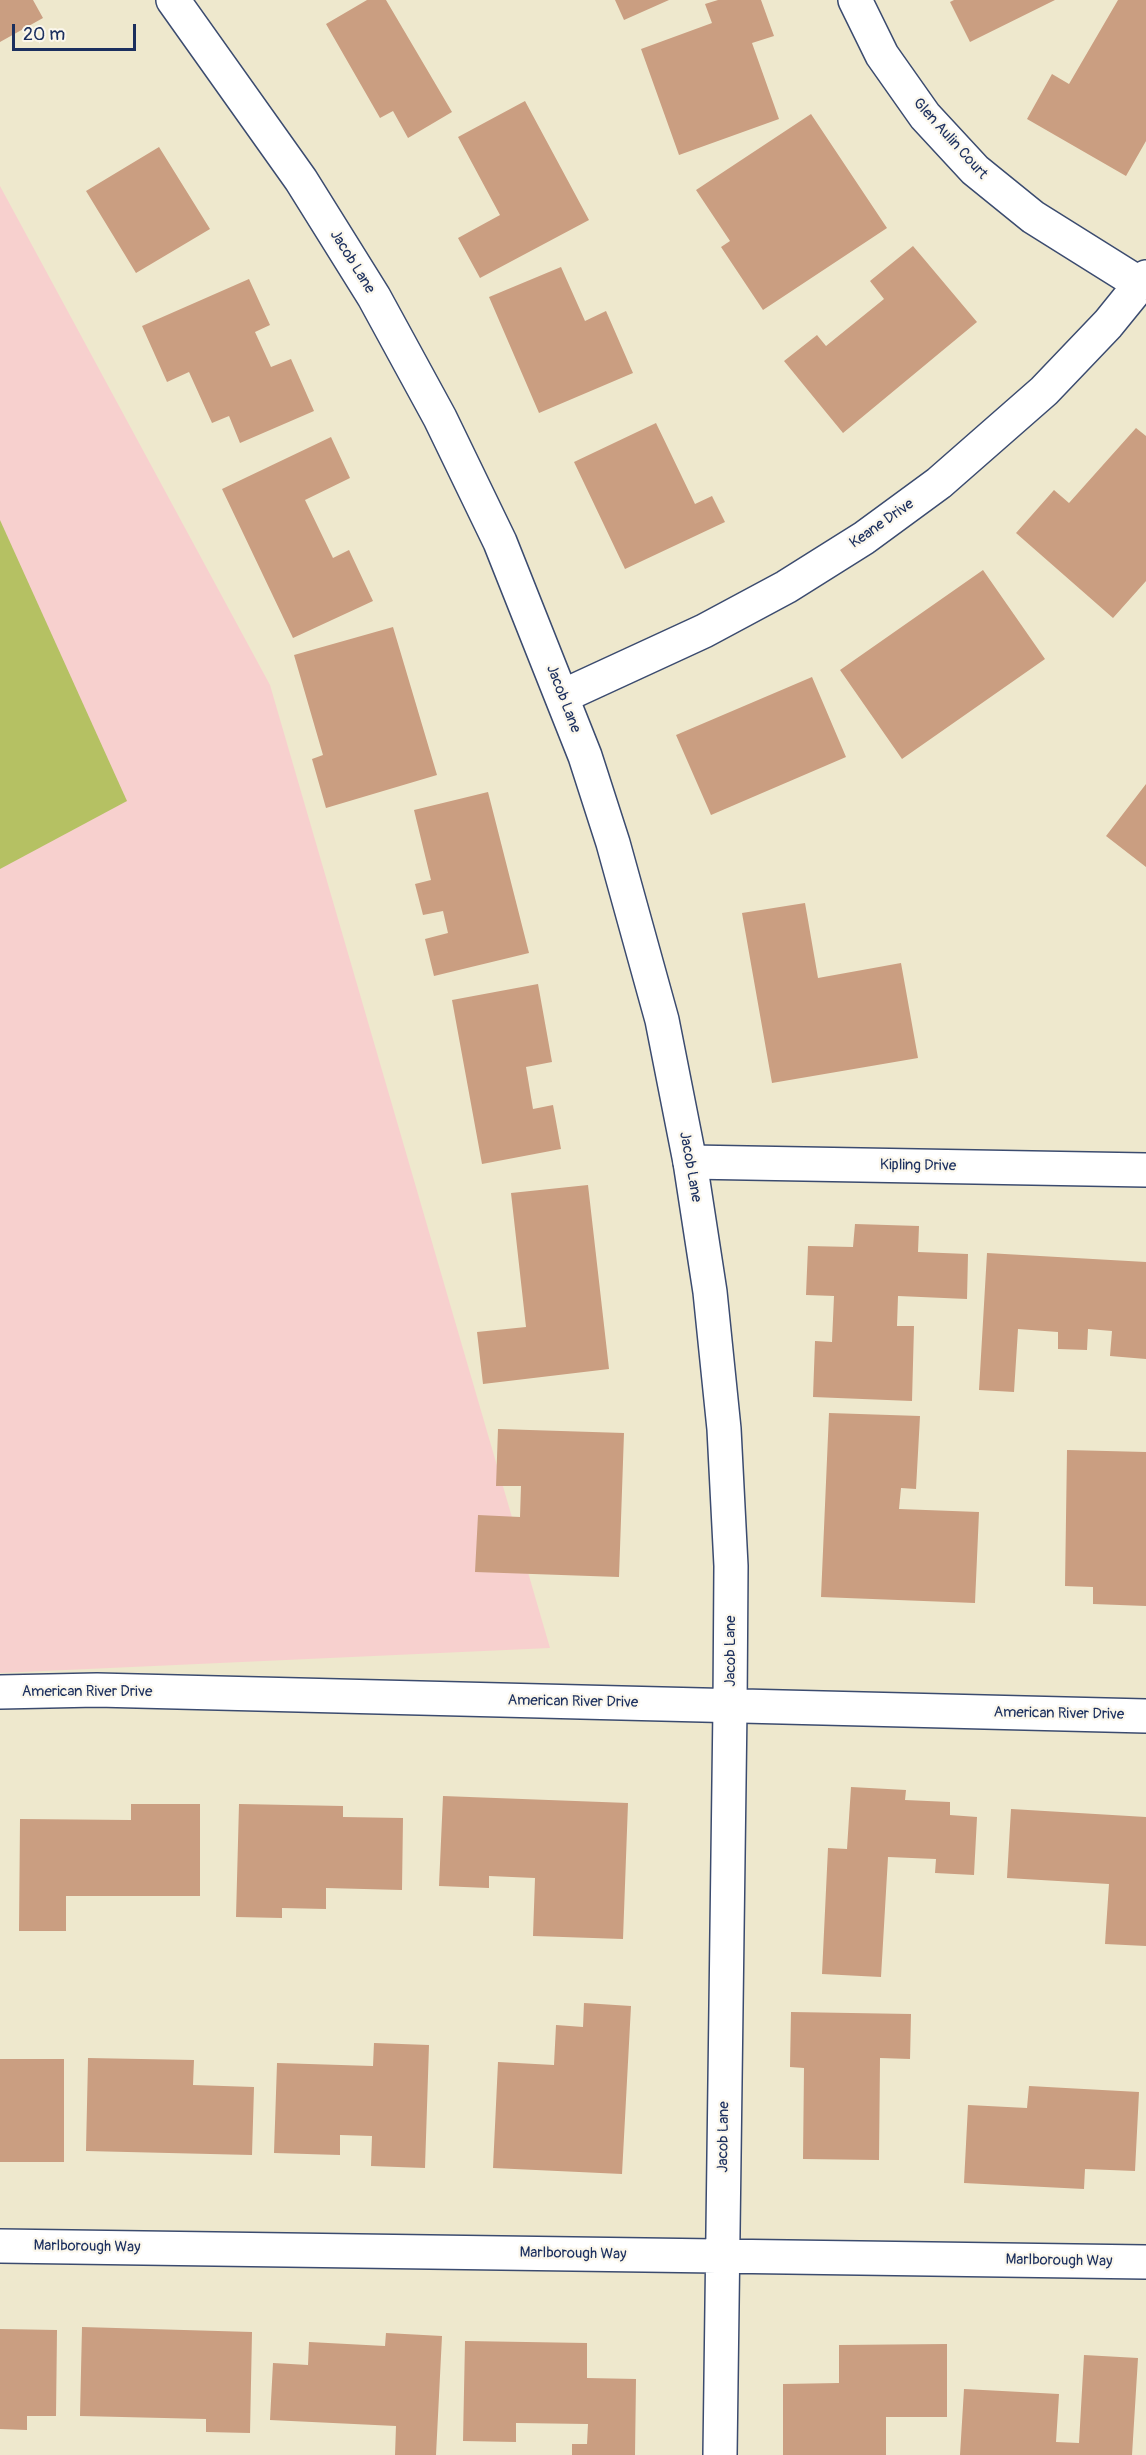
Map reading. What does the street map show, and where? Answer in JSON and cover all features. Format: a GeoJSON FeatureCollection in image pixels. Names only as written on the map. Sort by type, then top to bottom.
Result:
{"type":"FeatureCollection","features":[{"type":"Feature","properties":{"kind":"street","name":"Jacob Lane"},"geometry":{"type":"LineString","coordinates":[[173,0],[301,180],[374,297],[440,418],[500,542],[563,696],[613,843],[662,1020],[690,1161],[710,1292],[724,1429],[731,1566],[720,2455]]}},
{"type":"Feature","properties":{"kind":"street","name":"Glen Aulin Court"},"geometry":{"type":"LineString","coordinates":[[855,0],[882,55],[919,107],[975,170],[1033,217],[1143,281]]}},
{"type":"Feature","properties":{"kind":"street","name":"Keane Drive"},"geometry":{"type":"LineString","coordinates":[[563,696],[704,631],[786,587],[864,538],[939,483],[1044,391],[1108,324],[1143,281]]}},
{"type":"Feature","properties":{"kind":"street","name":"Kipling Drive"},"geometry":{"type":"LineString","coordinates":[[690,1161],[1146,1170]]}},
{"type":"Feature","properties":{"kind":"street","name":"American River Drive"},"geometry":{"type":"LineString","coordinates":[[0,1692],[97,1690],[1146,1716]]}},
{"type":"Feature","properties":{"kind":"street","name":"Marlborough Way"},"geometry":{"type":"LineString","coordinates":[[0,2246],[1146,2262]]}},
{"type":"Feature","properties":{"kind":"shaded area"},"geometry":{"type":"Polygon","coordinates":[[[0,186],[270,685],[550,1648],[0,1673],[0,186]]]}},
{"type":"Feature","properties":{"kind":"green space"},"geometry":{"type":"Polygon","coordinates":[[[0,520],[127,801],[0,869],[0,520]]]}},
{"type":"Feature","properties":{"kind":"building"},"geometry":{"type":"Polygon","coordinates":[[[0,0],[33,0],[43,18],[0,42],[0,0]]]}},
{"type":"Feature","properties":{"kind":"building"},"geometry":{"type":"Polygon","coordinates":[[[367,0],[386,0],[452,112],[408,138],[393,111],[380,118],[326,24],[367,0]]]}},
{"type":"Feature","properties":{"kind":"building"},"geometry":{"type":"Polygon","coordinates":[[[615,0],[669,0],[624,20],[615,0]]]}},
{"type":"Feature","properties":{"kind":"building"},"geometry":{"type":"Polygon","coordinates":[[[718,0],[761,0],[774,36],[752,43],[779,119],[679,155],[641,49],[712,23],[705,4],[718,0]]]}},
{"type":"Feature","properties":{"kind":"building"},"geometry":{"type":"Polygon","coordinates":[[[954,0],[1055,0],[970,42],[950,2],[954,0]]]}},
{"type":"Feature","properties":{"kind":"building"},"geometry":{"type":"Polygon","coordinates":[[[1118,0],[1146,0],[1146,141],[1126,176],[1027,119],[1052,74],[1069,84],[1118,0]]]}},
{"type":"Feature","properties":{"kind":"building"},"geometry":{"type":"Polygon","coordinates":[[[525,101],[589,220],[480,278],[458,238],[500,215],[458,137],[525,101]]]}},
{"type":"Feature","properties":{"kind":"building"},"geometry":{"type":"Polygon","coordinates":[[[811,114],[887,228],[763,310],[721,247],[730,241],[696,190],[811,114]]]}},
{"type":"Feature","properties":{"kind":"building"},"geometry":{"type":"Polygon","coordinates":[[[159,147],[210,229],[136,273],[86,191],[159,147]]]}},
{"type":"Feature","properties":{"kind":"building"},"geometry":{"type":"Polygon","coordinates":[[[913,246],[977,322],[843,433],[784,361],[817,335],[826,346],[884,299],[870,281],[913,246]]]}},
{"type":"Feature","properties":{"kind":"building"},"geometry":{"type":"Polygon","coordinates":[[[561,267],[585,321],[606,311],[633,373],[539,413],[489,297],[561,267]]]}},
{"type":"Feature","properties":{"kind":"building"},"geometry":{"type":"Polygon","coordinates":[[[249,279],[270,325],[255,332],[271,367],[291,359],[314,411],[240,443],[229,416],[212,423],[189,372],[167,382],[142,326],[249,279]]]}},
{"type":"Feature","properties":{"kind":"building"},"geometry":{"type":"Polygon","coordinates":[[[656,423],[695,504],[712,496],[725,522],[625,569],[574,462],[656,423]]]}},
{"type":"Feature","properties":{"kind":"building"},"geometry":{"type":"Polygon","coordinates":[[[1136,428],[1146,436],[1146,581],[1113,618],[1016,533],[1054,490],[1069,503],[1136,428]]]}},
{"type":"Feature","properties":{"kind":"building"},"geometry":{"type":"Polygon","coordinates":[[[331,437],[350,478],[305,500],[333,558],[349,550],[373,601],[293,638],[222,489],[331,437]]]}},
{"type":"Feature","properties":{"kind":"building"},"geometry":{"type":"Polygon","coordinates":[[[983,570],[1045,659],[902,759],[840,670],[983,570]]]}},
{"type":"Feature","properties":{"kind":"building"},"geometry":{"type":"Polygon","coordinates":[[[393,627],[437,775],[326,808],[312,759],[323,755],[294,655],[393,627]]]}},
{"type":"Feature","properties":{"kind":"building"},"geometry":{"type":"Polygon","coordinates":[[[812,677],[846,757],[711,815],[676,735],[812,677]]]}},
{"type":"Feature","properties":{"kind":"building"},"geometry":{"type":"Polygon","coordinates":[[[1146,784],[1146,867],[1106,836],[1146,784]]]}},
{"type":"Feature","properties":{"kind":"building"},"geometry":{"type":"Polygon","coordinates":[[[488,792],[529,953],[434,976],[425,939],[448,933],[443,911],[423,915],[415,884],[431,880],[414,810],[488,792]]]}},
{"type":"Feature","properties":{"kind":"building"},"geometry":{"type":"Polygon","coordinates":[[[805,903],[818,978],[901,963],[918,1058],[772,1083],[742,913],[805,903]]]}},
{"type":"Feature","properties":{"kind":"building"},"geometry":{"type":"Polygon","coordinates":[[[538,984],[552,1062],[526,1067],[533,1109],[553,1105],[561,1149],[482,1164],[452,1000],[538,984]]]}},
{"type":"Feature","properties":{"kind":"building"},"geometry":{"type":"Polygon","coordinates":[[[588,1185],[609,1369],[483,1384],[477,1332],[526,1327],[511,1193],[588,1185]]]}},
{"type":"Feature","properties":{"kind":"building"},"geometry":{"type":"Polygon","coordinates":[[[855,1224],[919,1226],[918,1252],[968,1254],[967,1299],[898,1296],[897,1326],[914,1326],[912,1401],[813,1397],[815,1341],[832,1342],[834,1296],[806,1295],[808,1246],[853,1247],[855,1224]]]}},
{"type":"Feature","properties":{"kind":"building"},"geometry":{"type":"Polygon","coordinates":[[[987,1253],[1146,1262],[1146,1359],[1110,1356],[1112,1331],[1088,1329],[1087,1350],[1058,1349],[1058,1332],[1018,1329],[1014,1392],[979,1390],[987,1253]]]}},
{"type":"Feature","properties":{"kind":"building"},"geometry":{"type":"Polygon","coordinates":[[[829,1413],[920,1416],[916,1489],[901,1488],[899,1509],[979,1512],[975,1603],[821,1597],[829,1413]]]}},
{"type":"Feature","properties":{"kind":"building"},"geometry":{"type":"Polygon","coordinates":[[[498,1429],[624,1433],[619,1577],[475,1572],[478,1515],[520,1517],[521,1486],[496,1486],[498,1429]]]}},
{"type":"Feature","properties":{"kind":"building"},"geometry":{"type":"Polygon","coordinates":[[[1067,1450],[1146,1452],[1146,1606],[1093,1604],[1093,1587],[1065,1586],[1067,1450]]]}},
{"type":"Feature","properties":{"kind":"building"},"geometry":{"type":"Polygon","coordinates":[[[851,1787],[906,1790],[905,1800],[950,1802],[950,1815],[977,1817],[974,1875],[935,1873],[936,1859],[888,1857],[881,1977],[822,1974],[828,1848],[847,1849],[851,1787]]]}},
{"type":"Feature","properties":{"kind":"building"},"geometry":{"type":"Polygon","coordinates":[[[443,1796],[628,1803],[623,1939],[533,1936],[535,1878],[489,1876],[489,1888],[439,1886],[443,1796]]]}},
{"type":"Feature","properties":{"kind":"building"},"geometry":{"type":"Polygon","coordinates":[[[131,1804],[200,1804],[200,1896],[66,1896],[66,1931],[19,1931],[20,1819],[131,1820],[131,1804]]]}},
{"type":"Feature","properties":{"kind":"building"},"geometry":{"type":"Polygon","coordinates":[[[239,1804],[343,1806],[343,1817],[403,1818],[402,1890],[326,1888],[326,1909],[282,1908],[282,1918],[236,1917],[239,1804]]]}},
{"type":"Feature","properties":{"kind":"building"},"geometry":{"type":"Polygon","coordinates":[[[1011,1809],[1146,1817],[1146,1946],[1105,1944],[1109,1884],[1007,1878],[1011,1809]]]}},
{"type":"Feature","properties":{"kind":"building"},"geometry":{"type":"Polygon","coordinates":[[[584,2003],[631,2006],[622,2174],[493,2168],[498,2062],[554,2065],[556,2025],[583,2027],[584,2003]]]}},
{"type":"Feature","properties":{"kind":"building"},"geometry":{"type":"Polygon","coordinates":[[[791,2012],[911,2014],[910,2059],[880,2058],[879,2160],[803,2159],[804,2068],[790,2067],[791,2012]]]}},
{"type":"Feature","properties":{"kind":"building"},"geometry":{"type":"Polygon","coordinates":[[[374,2043],[429,2045],[425,2168],[371,2166],[372,2136],[340,2135],[340,2155],[274,2153],[277,2063],[373,2066],[374,2043]]]}},
{"type":"Feature","properties":{"kind":"building"},"geometry":{"type":"Polygon","coordinates":[[[88,2058],[194,2060],[193,2085],[254,2087],[252,2155],[86,2151],[88,2058]]]}},
{"type":"Feature","properties":{"kind":"building"},"geometry":{"type":"Polygon","coordinates":[[[0,2059],[64,2059],[64,2162],[0,2162],[0,2059]]]}},
{"type":"Feature","properties":{"kind":"building"},"geometry":{"type":"Polygon","coordinates":[[[1029,2086],[1139,2092],[1135,2171],[1085,2169],[1084,2189],[964,2183],[968,2105],[1027,2108],[1029,2086]]]}},
{"type":"Feature","properties":{"kind":"building"},"geometry":{"type":"Polygon","coordinates":[[[82,2327],[252,2332],[250,2433],[206,2432],[206,2419],[80,2416],[82,2327]]]}},
{"type":"Feature","properties":{"kind":"building"},"geometry":{"type":"Polygon","coordinates":[[[0,2329],[57,2330],[56,2416],[27,2416],[27,2430],[0,2429],[0,2329]]]}},
{"type":"Feature","properties":{"kind":"building"},"geometry":{"type":"Polygon","coordinates":[[[386,2333],[442,2336],[436,2455],[395,2455],[396,2426],[270,2420],[273,2363],[308,2365],[309,2342],[385,2346],[386,2333]]]}},
{"type":"Feature","properties":{"kind":"building"},"geometry":{"type":"Polygon","coordinates":[[[465,2341],[587,2343],[587,2378],[636,2379],[635,2455],[572,2455],[572,2444],[587,2444],[588,2424],[516,2423],[516,2442],[463,2441],[465,2341]]]}},
{"type":"Feature","properties":{"kind":"building"},"geometry":{"type":"Polygon","coordinates":[[[947,2344],[947,2417],[886,2417],[886,2455],[783,2455],[783,2384],[839,2383],[839,2345],[947,2344]]]}},
{"type":"Feature","properties":{"kind":"building"},"geometry":{"type":"Polygon","coordinates":[[[1084,2355],[1138,2358],[1132,2455],[960,2455],[964,2389],[1059,2394],[1056,2442],[1079,2443],[1084,2355]]]}}]}
